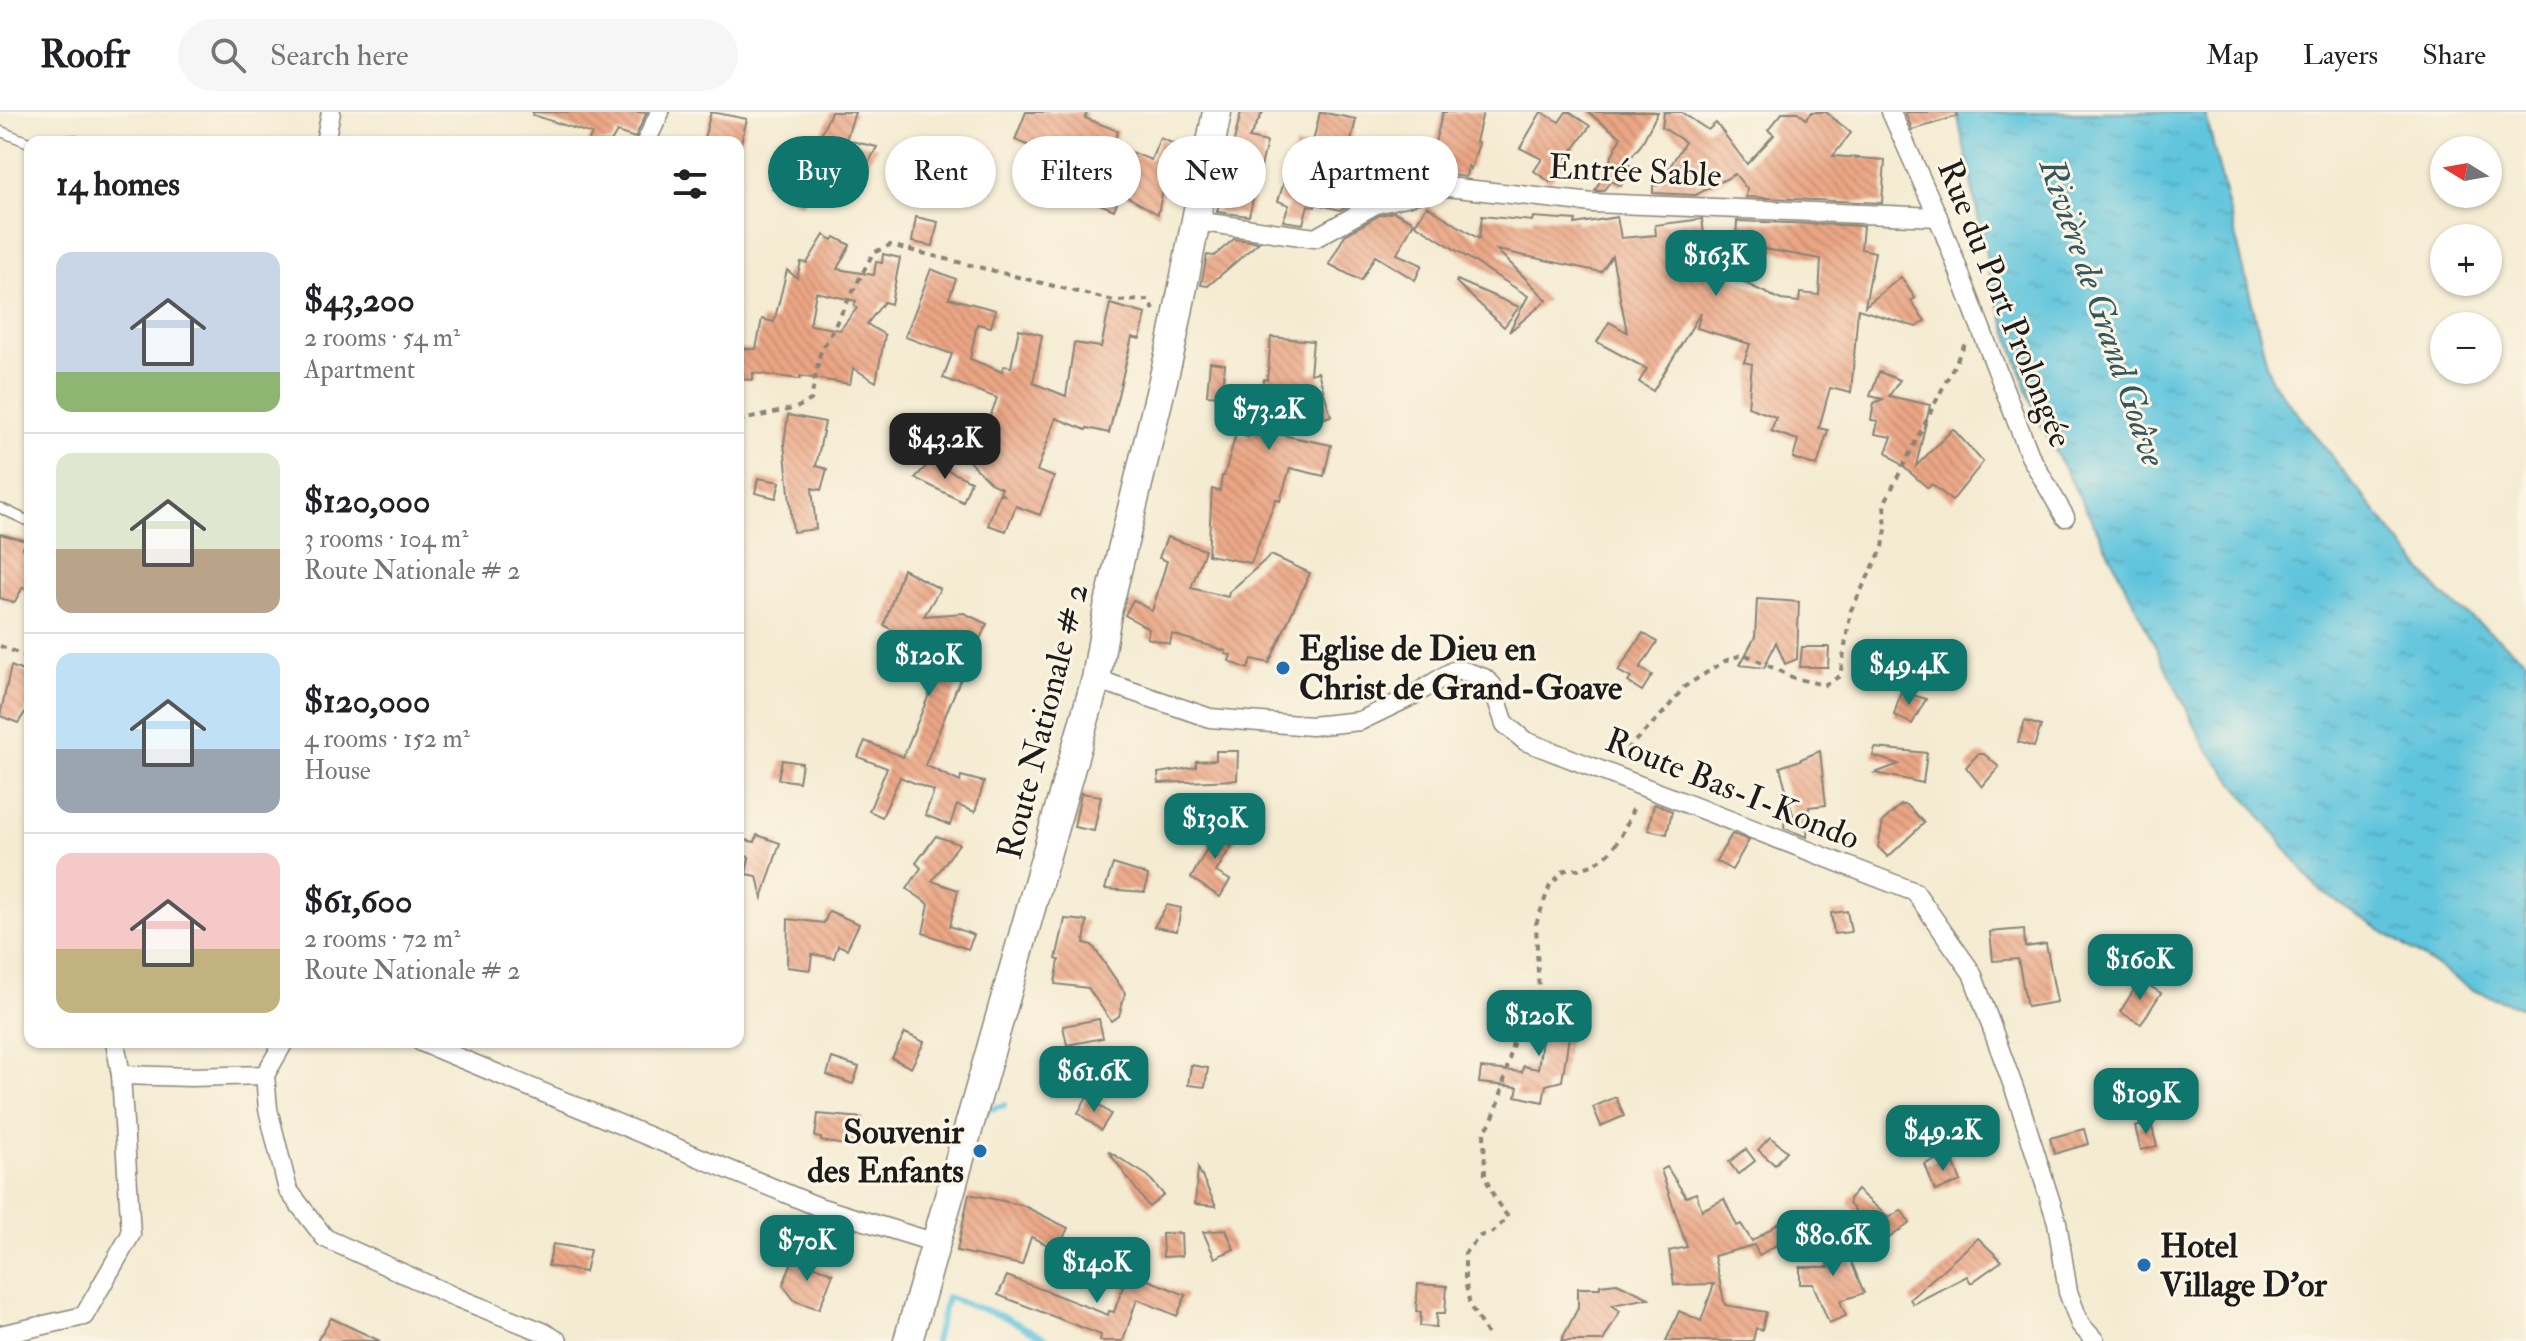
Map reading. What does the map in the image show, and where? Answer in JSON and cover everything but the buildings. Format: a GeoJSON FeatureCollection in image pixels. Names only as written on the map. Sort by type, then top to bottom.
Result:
{"type":"FeatureCollection","features":[{"type":"Feature","properties":{"kind":"main road","name":"Route Nationale # 2"},"geometry":{"type":"LineString","coordinates":[[908,1341],[1096,679],[1108,608],[1172,343],[1217,112]]}},
{"type":"Feature","properties":{"kind":"street"},"geometry":{"type":"LineString","coordinates":[[326,136],[331,112]]}},
{"type":"Feature","properties":{"kind":"street"},"geometry":{"type":"LineString","coordinates":[[649,136],[660,112]]}},
{"type":"Feature","properties":{"kind":"street","name":"Rue du Port Prolongée"},"geometry":{"type":"LineString","coordinates":[[1891,112],[1938,217],[2030,456],[2065,517]]}},
{"type":"Feature","properties":{"kind":"street","name":"Entrée Sable"},"geometry":{"type":"LineString","coordinates":[[1196,221],[1315,238],[1376,204],[1447,187],[1593,203],[1938,217]]}},
{"type":"Feature","properties":{"kind":"street","name":"Route Bas-I-Kondo"},"geometry":{"type":"LineString","coordinates":[[1096,679],[1210,718],[1311,726],[1360,721],[1412,696],[1453,671],[1464,671],[1484,678],[1492,685],[1505,724],[1525,741],[1915,892],[1972,973],[2020,1105],[2057,1222],[2068,1292],[2080,1324],[2095,1341]]}},
{"type":"Feature","properties":{"kind":"street"},"geometry":{"type":"LineString","coordinates":[[0,1335],[84,1316],[131,1234],[121,1075],[116,1048]]}},
{"type":"Feature","properties":{"kind":"street"},"geometry":{"type":"LineString","coordinates":[[281,1048],[265,1075],[268,1109],[288,1190],[325,1238],[558,1341]]}},
{"type":"Feature","properties":{"kind":"street"},"geometry":{"type":"LineString","coordinates":[[435,1048],[819,1207],[936,1243]]}},
{"type":"Feature","properties":{"kind":"street"},"geometry":{"type":"LineString","coordinates":[[121,1075],[265,1075]]}},
{"type":"Feature","properties":{"kind":"lane"},"geometry":{"type":"LineString","coordinates":[[0,131],[24,141]]}},
{"type":"Feature","properties":{"kind":"lane"},"geometry":{"type":"LineString","coordinates":[[0,508],[24,519]]}},
{"type":"Feature","properties":{"kind":"path"},"geometry":{"type":"LineString","coordinates":[[744,420],[796,408],[811,400],[820,354],[873,253],[890,245],[1114,301],[1149,300],[1172,343]]}},
{"type":"Feature","properties":{"kind":"path"},"geometry":{"type":"LineString","coordinates":[[1604,771],[1665,711],[1684,687],[1725,661],[1744,654],[1794,678],[1824,685],[1840,676],[1851,610],[1883,547],[1886,529],[1884,504],[1940,398],[1977,318]]}},
{"type":"Feature","properties":{"kind":"path"},"geometry":{"type":"LineString","coordinates":[[0,646],[24,656]]}},
{"type":"Feature","properties":{"kind":"path"},"geometry":{"type":"LineString","coordinates":[[1487,1334],[1470,1306],[1465,1280],[1465,1253],[1480,1236],[1493,1232],[1508,1217],[1496,1201],[1485,1177],[1484,1132],[1499,1102],[1514,1039],[1531,1020],[1539,997],[1536,924],[1550,885],[1565,870],[1581,870],[1613,850],[1628,827],[1642,787]]}},
{"type":"Feature","properties":{"kind":"water","name":"Rivière de Grand Goâve"},"geometry":{"type":"Polygon","coordinates":[[[1957,112],[2205,112],[2271,380],[2442,595],[2526,660],[2526,1009],[2473,990],[2319,890],[2205,746],[2101,537],[2036,416],[1992,285],[1957,112]]]}},
{"type":"Feature","properties":{"kind":"waterway"},"geometry":{"type":"LineString","coordinates":[[984,1116],[988,1110],[1004,1105]]}},
{"type":"Feature","properties":{"kind":"waterway"},"geometry":{"type":"LineString","coordinates":[[935,1341],[947,1297],[1007,1318],[1050,1341]]}},
{"type":"Feature","properties":{"kind":"place","name":"Eglise de Dieu en Christ de Grand-Goave"},"geometry":{"type":"Point","coordinates":[1283,668]}},
{"type":"Feature","properties":{"kind":"place","name":"Souvenir des Enfants"},"geometry":{"type":"Point","coordinates":[980,1151]}},
{"type":"Feature","properties":{"kind":"place","name":"Hotel Village D'or"},"geometry":{"type":"Point","coordinates":[2144,1265]}}]}
